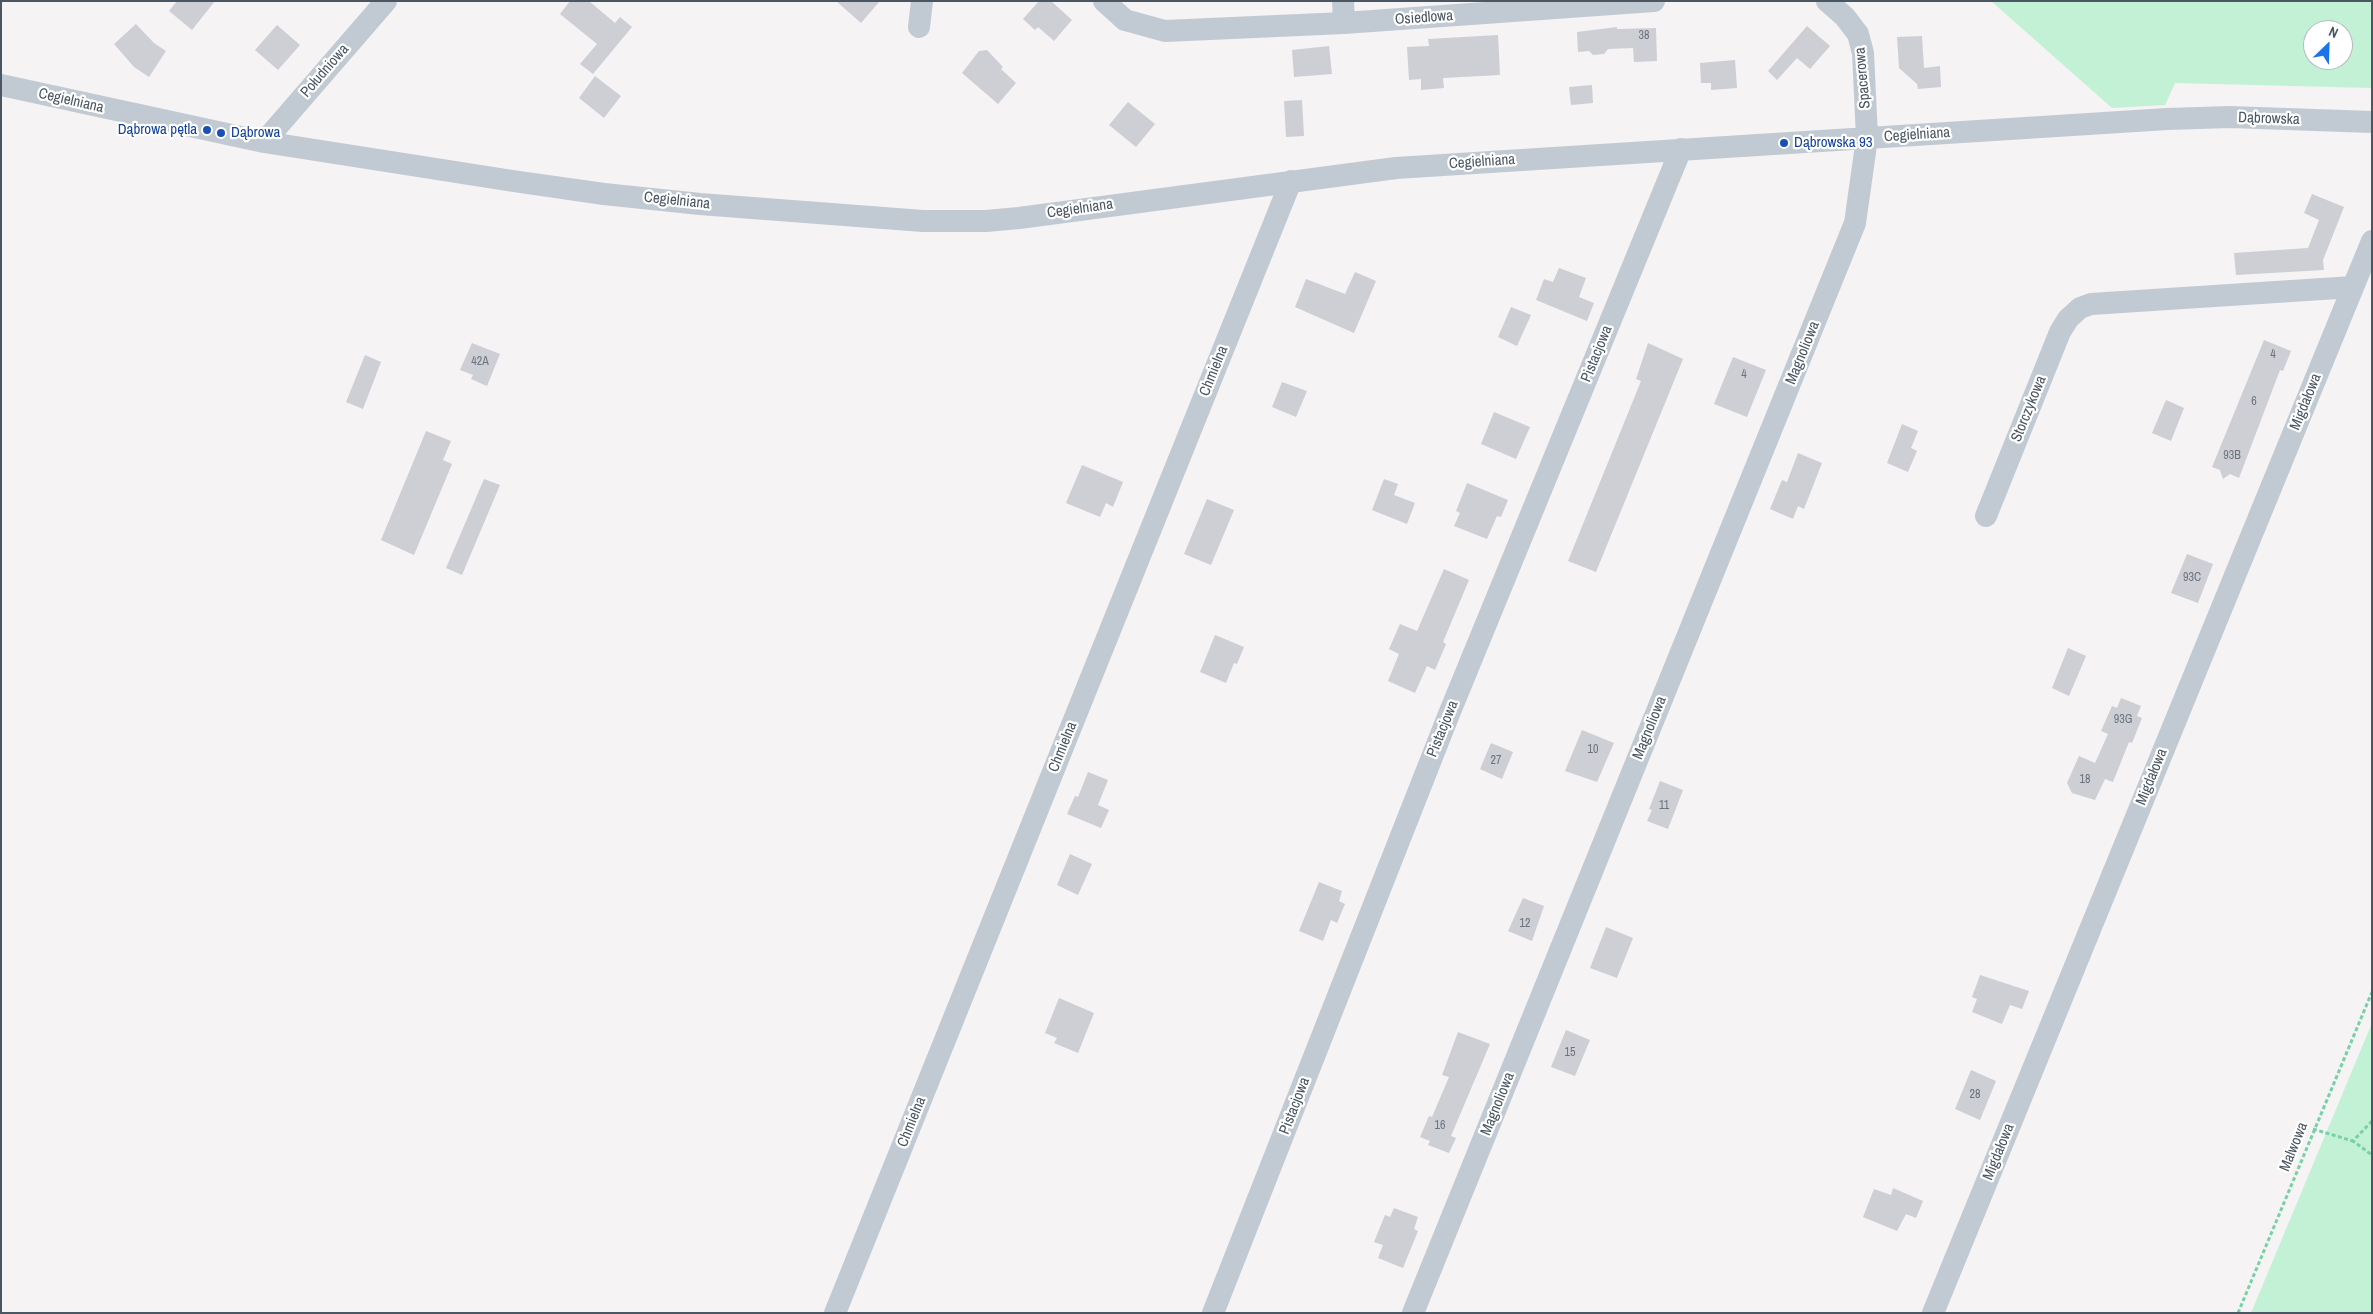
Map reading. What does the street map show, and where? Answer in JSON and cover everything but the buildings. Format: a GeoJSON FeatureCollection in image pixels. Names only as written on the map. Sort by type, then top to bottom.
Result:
{"type":"FeatureCollection","features":[{"type":"Feature","properties":{"kind":"street","name":"Południowa"},"geometry":{"type":"LineString","coordinates":[[264,142],[386,1]]}},
{"type":"Feature","properties":{"kind":"street"},"geometry":{"type":"LineString","coordinates":[[919,27],[922,1]]}},
{"type":"Feature","properties":{"kind":"street","name":"Osiedlowa"},"geometry":{"type":"LineString","coordinates":[[1104,1],[1125,20],[1165,31],[1343,12],[1654,1]]}},
{"type":"Feature","properties":{"kind":"street","name":"Spacerowa"},"geometry":{"type":"LineString","coordinates":[[1827,1],[1845,17],[1858,34],[1863,53],[1867,138]]}},
{"type":"Feature","properties":{"kind":"street","name":"Cegielniana"},"geometry":{"type":"LineString","coordinates":[[1,85],[264,142],[604,194],[700,204],[923,221],[986,221],[1019,218],[1396,168],[1681,148],[2167,118]]}},
{"type":"Feature","properties":{"kind":"street","name":"Dąbrowska"},"geometry":{"type":"LineString","coordinates":[[2167,118],[2230,117],[2372,122]]}},
{"type":"Feature","properties":{"kind":"street","name":"Magnoliowa"},"geometry":{"type":"LineString","coordinates":[[1414,1313],[1855,223],[1867,138]]}},
{"type":"Feature","properties":{"kind":"street","name":"Pistacjowa"},"geometry":{"type":"LineString","coordinates":[[1213,1313],[1449,714],[1681,148]]}},
{"type":"Feature","properties":{"kind":"street","name":"Chmielna"},"geometry":{"type":"LineString","coordinates":[[835,1313],[1291,181]]}},
{"type":"Feature","properties":{"kind":"street","name":"Migdałowa"},"geometry":{"type":"LineString","coordinates":[[1933,1313],[2372,241]]}},
{"type":"Feature","properties":{"kind":"street","name":"Storczykowa"},"geometry":{"type":"LineString","coordinates":[[1986,516],[2060,332],[2068,319],[2080,308],[2091,304],[2353,288]]}},
{"type":"Feature","properties":{"kind":"path","name":"Malwowa"},"geometry":{"type":"LineString","coordinates":[[2238,1313],[2313,1129],[2372,992]]}},
{"type":"Feature","properties":{"kind":"path"},"geometry":{"type":"LineString","coordinates":[[2354,1141],[2372,1121]]}},
{"type":"Feature","properties":{"kind":"path"},"geometry":{"type":"LineString","coordinates":[[2313,1129],[2354,1141],[2372,1155]]}},
{"type":"Feature","properties":{"kind":"green space"},"geometry":{"type":"Polygon","coordinates":[[[1991,1],[2372,1],[2372,88],[2175,83],[2165,105],[2112,108],[1991,1]]]}},
{"type":"Feature","properties":{"kind":"green space"},"geometry":{"type":"Polygon","coordinates":[[[2372,1023],[2372,1313],[2251,1313],[2372,1023]]]}},
{"type":"Feature","properties":{"kind":"place","name":"Dąbrowa pętla"},"geometry":{"type":"Point","coordinates":[207,130]}},
{"type":"Feature","properties":{"kind":"place","name":"Dąbrowa"},"geometry":{"type":"Point","coordinates":[221,133]}},
{"type":"Feature","properties":{"kind":"place","name":"Dąbrowska 93"},"geometry":{"type":"Point","coordinates":[1784,143]}}]}
